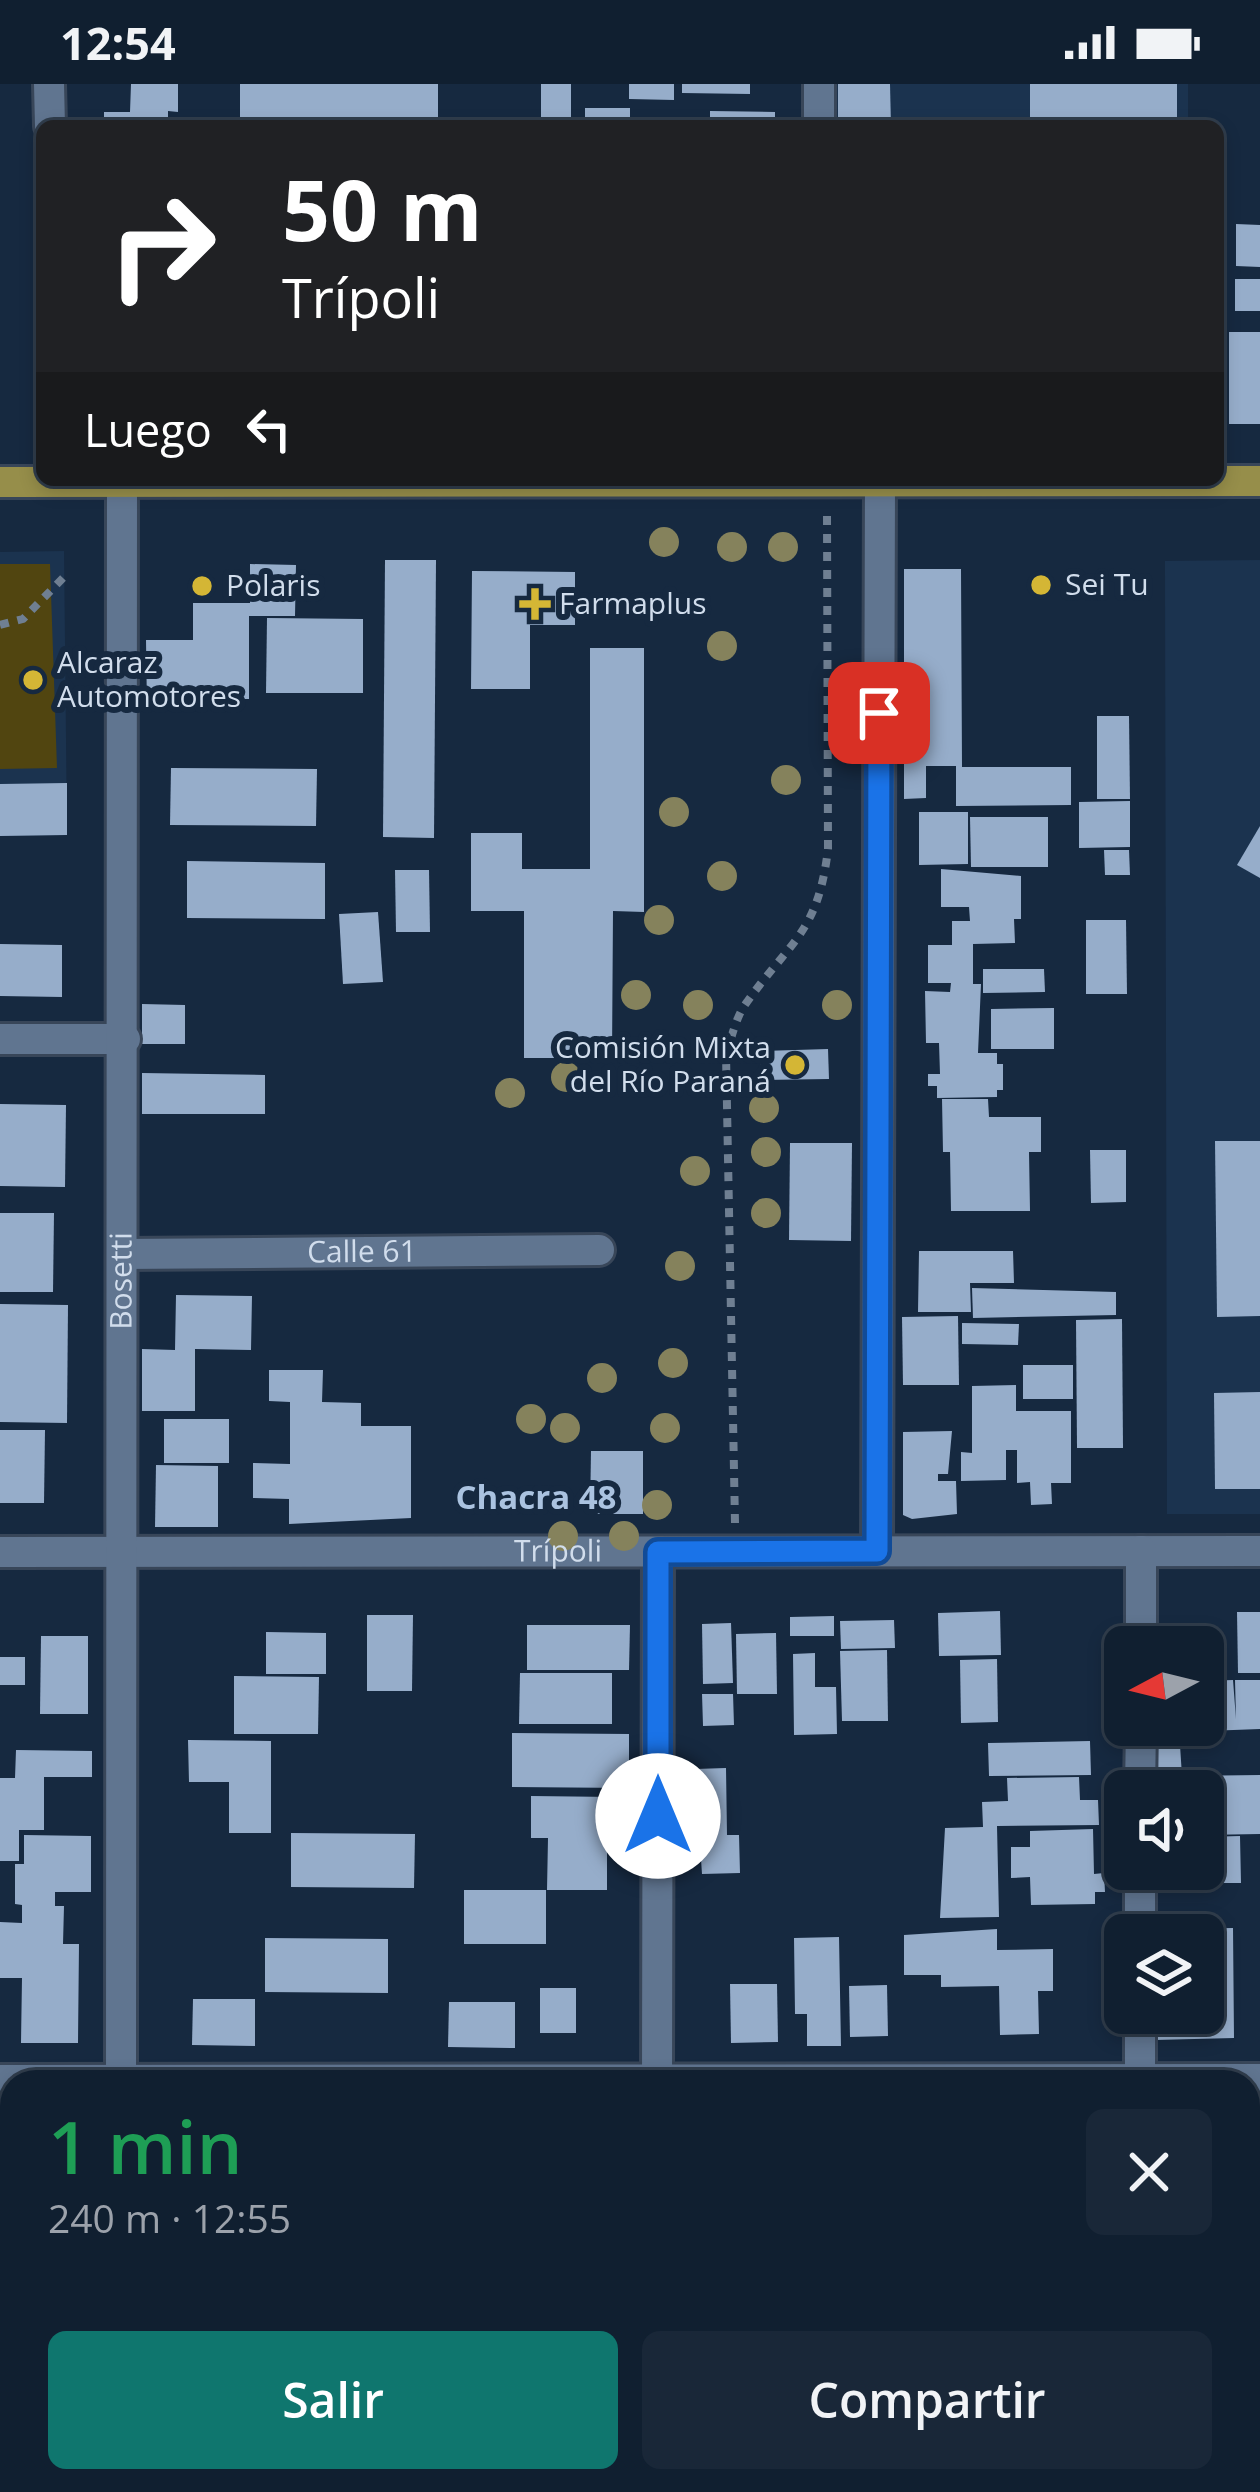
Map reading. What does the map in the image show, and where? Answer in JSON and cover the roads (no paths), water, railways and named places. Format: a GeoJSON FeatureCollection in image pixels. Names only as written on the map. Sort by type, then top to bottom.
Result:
{"type":"FeatureCollection","features":[{"type":"Feature","properties":{"kind":"main road"},"geometry":{"type":"LineString","coordinates":[[0,482],[36,481]]}},
{"type":"Feature","properties":{"kind":"main road"},"geometry":{"type":"LineString","coordinates":[[1224,481],[1260,481]]}},
{"type":"Feature","properties":{"kind":"street"},"geometry":{"type":"LineString","coordinates":[[50,84],[50,120]]}},
{"type":"Feature","properties":{"kind":"street"},"geometry":{"type":"LineString","coordinates":[[819,84],[820,120]]}},
{"type":"Feature","properties":{"kind":"street","name":"Bosetti"},"geometry":{"type":"LineString","coordinates":[[121,2070],[122,486]]}},
{"type":"Feature","properties":{"kind":"street"},"geometry":{"type":"LineString","coordinates":[[877,1551],[880,486]]}},
{"type":"Feature","properties":{"kind":"street"},"geometry":{"type":"LineString","coordinates":[[0,1039],[125,1039]]}},
{"type":"Feature","properties":{"kind":"street","name":"Calle 61"},"geometry":{"type":"LineString","coordinates":[[122,1254],[599,1250]]}},
{"type":"Feature","properties":{"kind":"street"},"geometry":{"type":"LineString","coordinates":[[1141,1551],[1141,1626]]}},
{"type":"Feature","properties":{"kind":"street","name":"Trípoli"},"geometry":{"type":"LineString","coordinates":[[0,1552],[1260,1551]]}},
{"type":"Feature","properties":{"kind":"street"},"geometry":{"type":"LineString","coordinates":[[657,2070],[658,1552]]}},
{"type":"Feature","properties":{"kind":"street"},"geometry":{"type":"LineString","coordinates":[[1140,2034],[1140,2070]]}},
{"type":"Feature","properties":{"kind":"place","name":"Sei Tu"},"geometry":{"type":"Point","coordinates":[1041,585]}},
{"type":"Feature","properties":{"kind":"place","name":"Polaris"},"geometry":{"type":"Point","coordinates":[202,586]}},
{"type":"Feature","properties":{"kind":"place","name":"Farmaplus"},"geometry":{"type":"Point","coordinates":[535,604]}},
{"type":"Feature","properties":{"kind":"place","name":"Alcaraz Automotores"},"geometry":{"type":"Point","coordinates":[33,680]}},
{"type":"Feature","properties":{"kind":"place","name":"Comisión Mixta del Río Paraná"},"geometry":{"type":"Point","coordinates":[795,1065]}},
{"type":"Feature","properties":{"kind":"district","name":"Chacra 48"},"geometry":{"type":"Point","coordinates":[536,1497]}}]}
